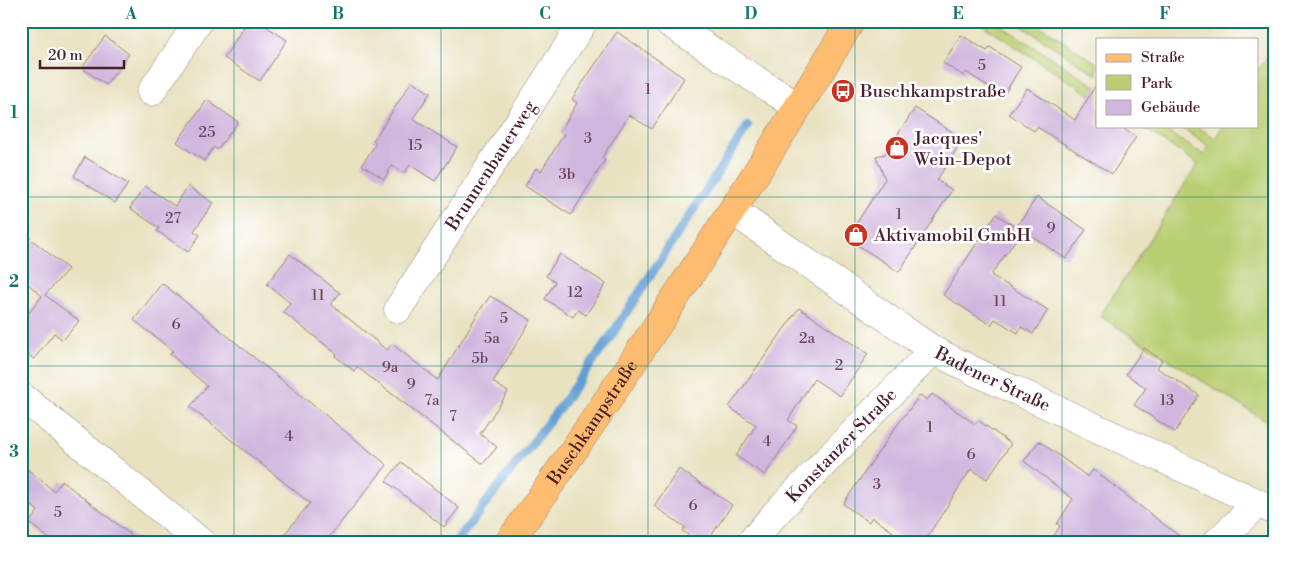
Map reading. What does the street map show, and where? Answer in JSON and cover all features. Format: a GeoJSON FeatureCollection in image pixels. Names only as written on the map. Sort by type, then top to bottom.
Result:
{"type":"FeatureCollection","features":[{"type":"Feature","properties":{"kind":"main road","name":"Buschkampstraße"},"geometry":{"type":"LineString","coordinates":[[508,542],[537,504],[733,211],[851,21]]}},
{"type":"Feature","properties":{"kind":"street"},"geometry":{"type":"LineString","coordinates":[[151,92],[199,21]]}},
{"type":"Feature","properties":{"kind":"street","name":"Brunnenbauerweg"},"geometry":{"type":"LineString","coordinates":[[398,308],[584,21]]}},
{"type":"Feature","properties":{"kind":"street"},"geometry":{"type":"LineString","coordinates":[[666,21],[798,107]]}},
{"type":"Feature","properties":{"kind":"street","name":"Badener Straße"},"geometry":{"type":"LineString","coordinates":[[733,211],[933,350],[1266,507]]}},
{"type":"Feature","properties":{"kind":"street","name":"Konstanzer Straße"},"geometry":{"type":"LineString","coordinates":[[751,542],[775,514],[933,350]]}},
{"type":"Feature","properties":{"kind":"street"},"geometry":{"type":"LineString","coordinates":[[21,396],[201,542]]}},
{"type":"Feature","properties":{"kind":"street"},"geometry":{"type":"LineString","coordinates":[[1217,542],[1266,507]]}},
{"type":"Feature","properties":{"kind":"green space"},"geometry":{"type":"Polygon","coordinates":[[[976,21],[994,21],[1096,86],[1096,98],[976,21]]]}},
{"type":"Feature","properties":{"kind":"green space"},"geometry":{"type":"Polygon","coordinates":[[[1014,21],[1032,21],[1096,62],[1096,74],[1014,21]]]}},
{"type":"Feature","properties":{"kind":"green space"},"geometry":{"type":"Polygon","coordinates":[[[1275,45],[1275,427],[1100,316],[1198,164],[1143,128],[1161,128],[1204,155],[1209,146],[1181,128],[1199,128],[1215,138],[1222,128],[1258,128],[1258,70],[1275,45]]]}},
{"type":"Feature","properties":{"kind":"building"},"geometry":{"type":"Polygon","coordinates":[[[248,21],[258,21],[287,40],[260,81],[224,58],[248,21]]]}},
{"type":"Feature","properties":{"kind":"building"},"geometry":{"type":"Polygon","coordinates":[[[617,32],[684,78],[652,129],[629,115],[602,158],[605,160],[571,215],[525,186],[536,168],[541,171],[564,134],[560,132],[577,103],[572,99],[617,32]]]}},
{"type":"Feature","properties":{"kind":"building"},"geometry":{"type":"Polygon","coordinates":[[[961,35],[987,51],[990,47],[1021,67],[1003,96],[966,72],[964,76],[943,63],[961,35]]]}},
{"type":"Feature","properties":{"kind":"building"},"geometry":{"type":"Polygon","coordinates":[[[105,36],[129,54],[106,85],[82,68],[105,36]]]}},
{"type":"Feature","properties":{"kind":"building"},"geometry":{"type":"Polygon","coordinates":[[[412,81],[430,93],[413,119],[457,147],[435,181],[410,165],[404,173],[392,166],[384,179],[362,165],[376,143],[373,141],[412,81]]]}},
{"type":"Feature","properties":{"kind":"building"},"geometry":{"type":"Polygon","coordinates":[[[1096,85],[1096,128],[1122,128],[1136,137],[1112,174],[1037,127],[1034,131],[1009,114],[1027,88],[1075,120],[1096,85]]]}},
{"type":"Feature","properties":{"kind":"building"},"geometry":{"type":"Polygon","coordinates":[[[207,100],[238,122],[217,150],[214,147],[204,161],[177,142],[207,100]]]}},
{"type":"Feature","properties":{"kind":"building"},"geometry":{"type":"Polygon","coordinates":[[[915,108],[963,139],[937,180],[952,190],[899,272],[847,238],[885,179],[876,156],[885,154],[915,108]]]}},
{"type":"Feature","properties":{"kind":"building"},"geometry":{"type":"Polygon","coordinates":[[[85,157],[128,184],[115,203],[74,176],[85,157]]]}},
{"type":"Feature","properties":{"kind":"building"},"geometry":{"type":"Polygon","coordinates":[[[145,186],[175,206],[188,186],[213,203],[194,231],[200,235],[188,252],[157,231],[159,228],[130,208],[145,186]]]}},
{"type":"Feature","properties":{"kind":"building"},"geometry":{"type":"Polygon","coordinates":[[[1037,197],[1086,230],[1066,259],[1017,226],[1037,197]]]}},
{"type":"Feature","properties":{"kind":"building"},"geometry":{"type":"Polygon","coordinates":[[[996,214],[1022,231],[991,275],[1048,310],[1033,334],[1021,327],[1018,333],[995,319],[991,325],[943,295],[996,214]]]}},
{"type":"Feature","properties":{"kind":"building"},"geometry":{"type":"Polygon","coordinates":[[[21,231],[68,269],[45,295],[79,321],[63,340],[54,333],[34,359],[21,350],[21,323],[42,296],[21,278],[21,231]]]}},
{"type":"Feature","properties":{"kind":"building"},"geometry":{"type":"Polygon","coordinates":[[[290,254],[340,293],[331,304],[387,350],[392,344],[438,380],[490,296],[531,320],[493,382],[508,392],[480,434],[497,447],[483,464],[357,367],[354,371],[335,356],[337,354],[283,312],[290,303],[267,284],[290,254]]]}},
{"type":"Feature","properties":{"kind":"building"},"geometry":{"type":"Polygon","coordinates":[[[560,254],[606,284],[586,315],[578,310],[573,317],[545,299],[555,282],[546,276],[560,254]]]}},
{"type":"Feature","properties":{"kind":"building"},"geometry":{"type":"Polygon","coordinates":[[[162,283],[387,465],[325,542],[278,542],[310,503],[190,407],[207,386],[170,354],[173,351],[134,320],[162,283]]]}},
{"type":"Feature","properties":{"kind":"building"},"geometry":{"type":"Polygon","coordinates":[[[799,308],[868,354],[840,396],[814,379],[788,420],[797,426],[765,475],[736,456],[756,425],[729,407],[799,308]]]}},
{"type":"Feature","properties":{"kind":"building"},"geometry":{"type":"Polygon","coordinates":[[[1144,348],[1162,360],[1157,368],[1199,395],[1175,432],[1134,405],[1146,388],[1126,374],[1144,348]]]}},
{"type":"Feature","properties":{"kind":"building"},"geometry":{"type":"Polygon","coordinates":[[[932,394],[975,424],[978,420],[1011,444],[987,479],[971,469],[924,542],[907,542],[872,517],[869,522],[843,504],[920,395],[927,400],[932,394]]]}},
{"type":"Feature","properties":{"kind":"building"},"geometry":{"type":"Polygon","coordinates":[[[1039,441],[1088,477],[1093,470],[1187,542],[1050,542],[1060,526],[1057,524],[1073,499],[1024,461],[1039,441]]]}},
{"type":"Feature","properties":{"kind":"building"},"geometry":{"type":"Polygon","coordinates":[[[401,462],[459,508],[444,527],[386,481],[401,462]]]}},
{"type":"Feature","properties":{"kind":"building"},"geometry":{"type":"Polygon","coordinates":[[[21,464],[54,491],[62,481],[140,542],[53,542],[29,523],[38,511],[21,497],[21,464]]]}},
{"type":"Feature","properties":{"kind":"building"},"geometry":{"type":"Polygon","coordinates":[[[679,469],[732,505],[707,542],[699,542],[682,531],[685,527],[654,506],[679,469]]]}},
{"type":"Feature","properties":{"kind":"waterway"},"geometry":{"type":"LineString","coordinates":[[456,542],[560,407],[609,339],[748,126]]}},
{"type":"Feature","properties":{"kind":"place","name":"Buschkampstraße"},"geometry":{"type":"Point","coordinates":[843,91]}},
{"type":"Feature","properties":{"kind":"place","name":"Jacques' Wein-Depot"},"geometry":{"type":"Point","coordinates":[897,148]}},
{"type":"Feature","properties":{"kind":"place","name":"Aktivamobil GmbH"},"geometry":{"type":"Point","coordinates":[856,235]}}]}
